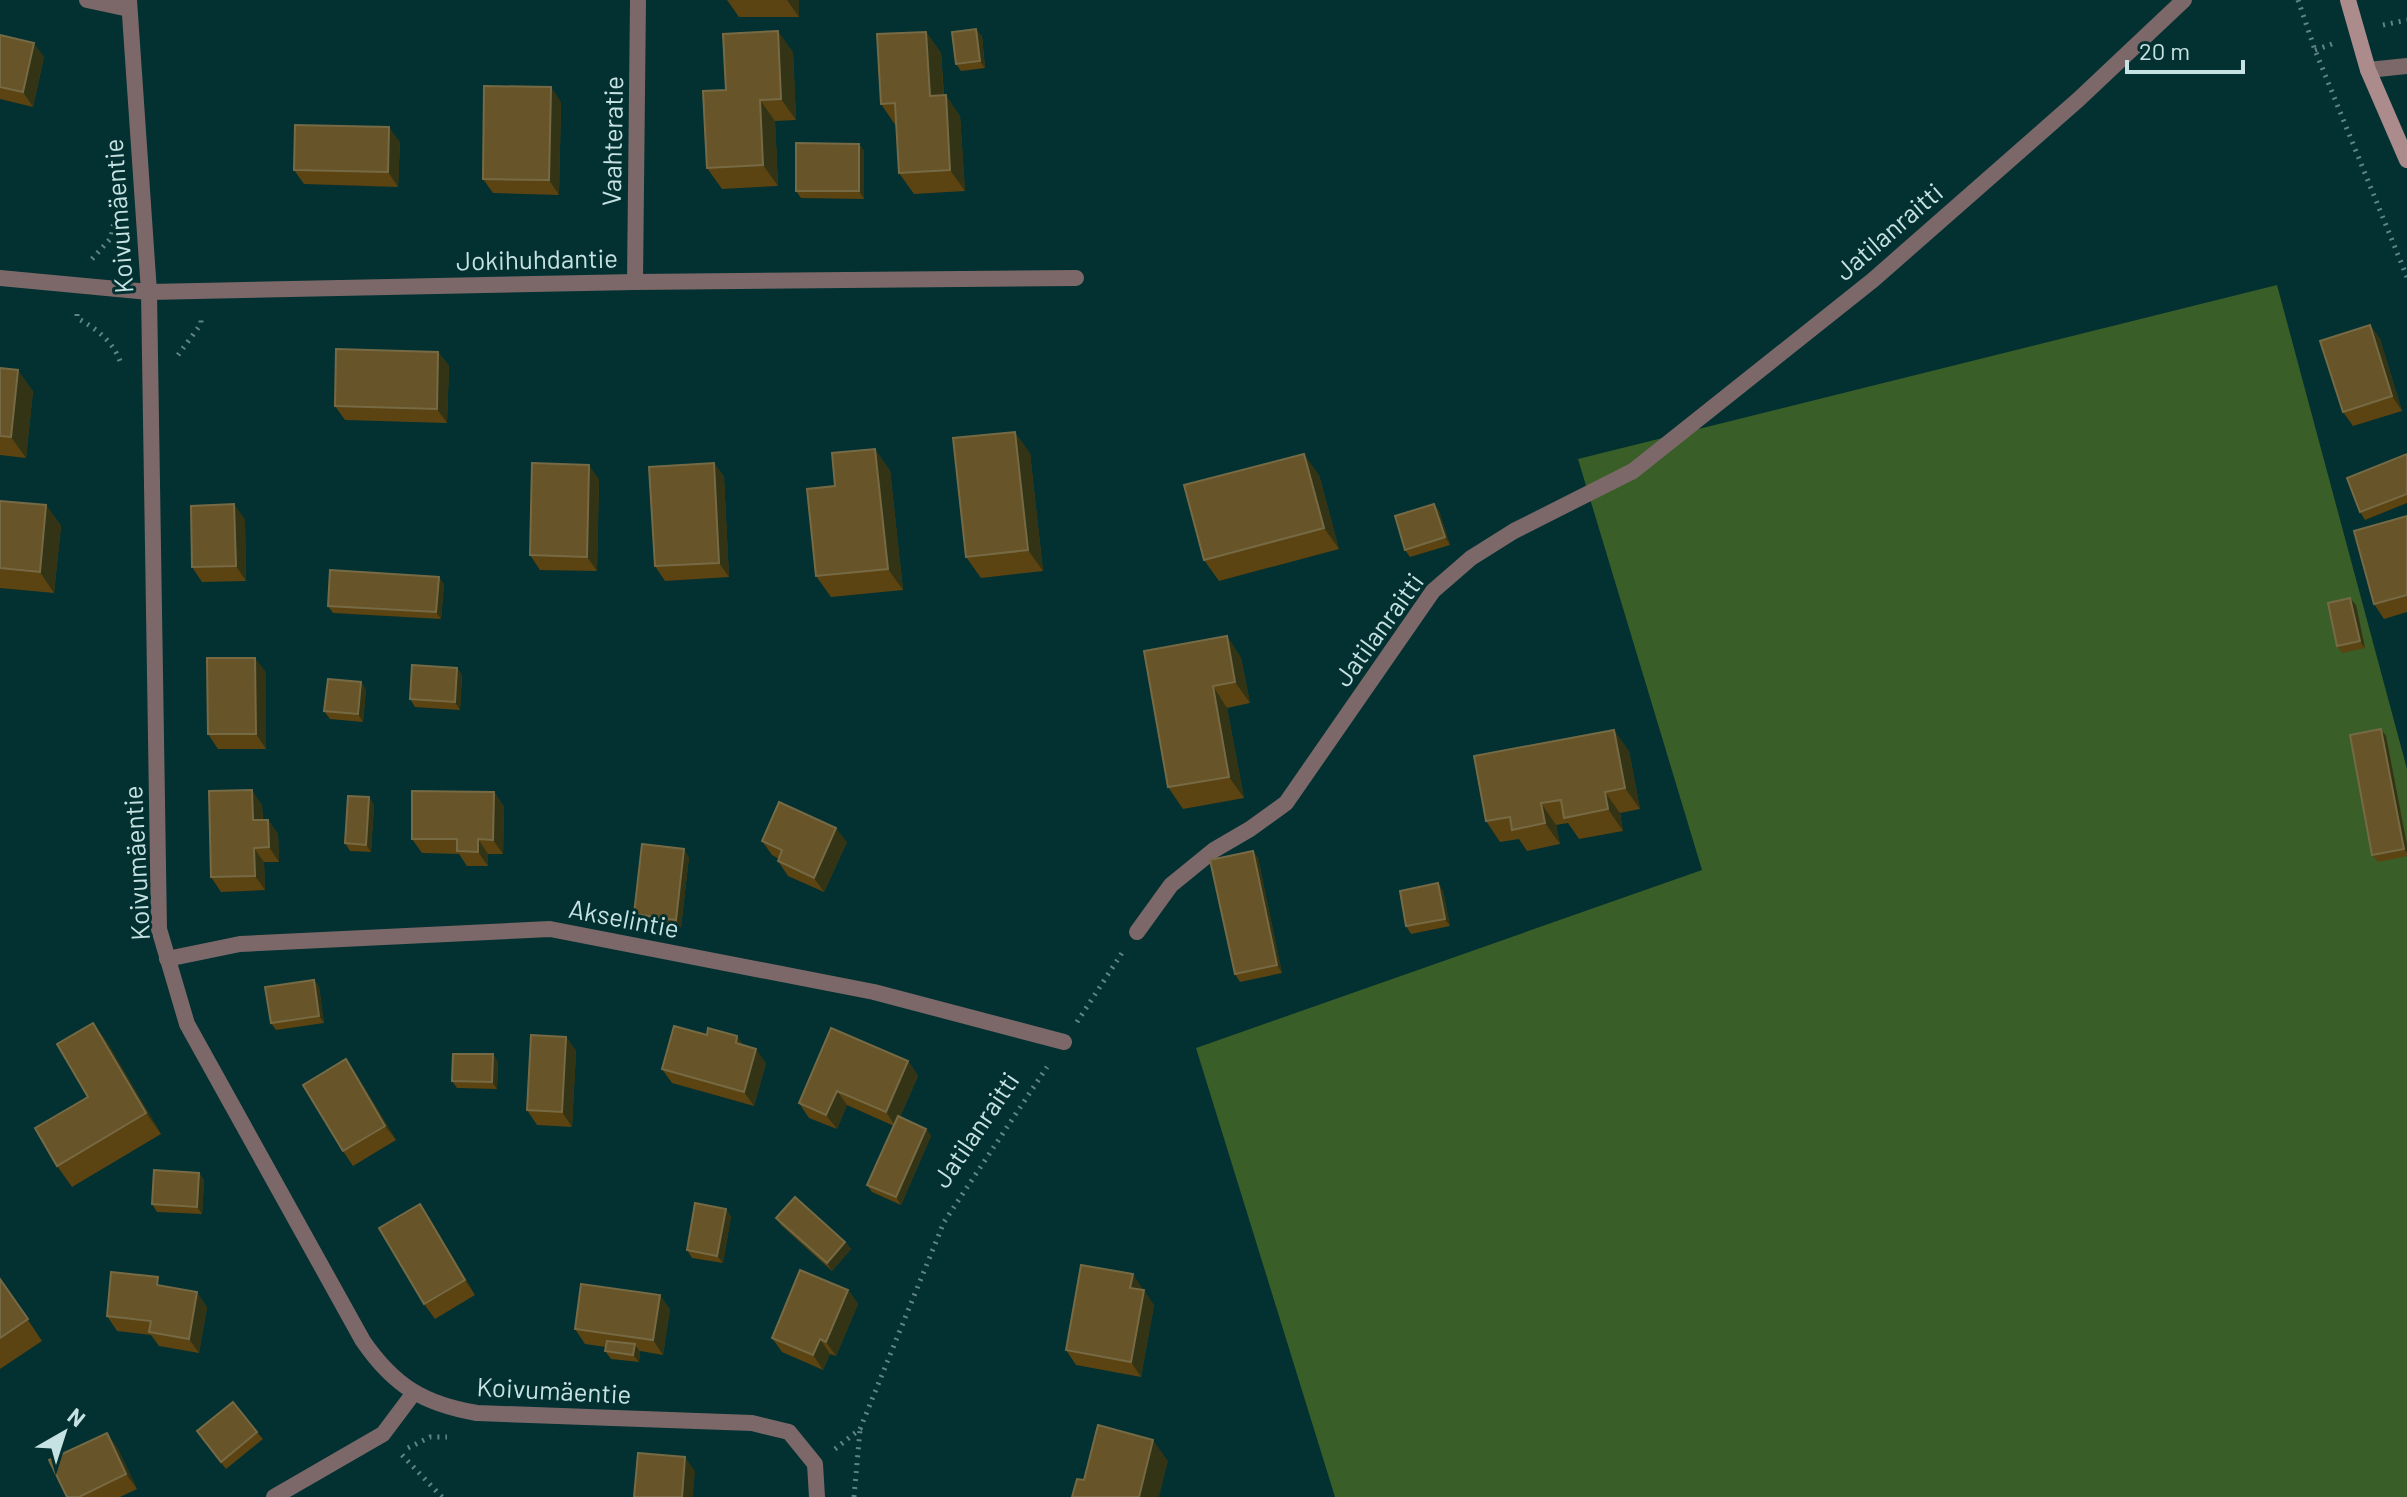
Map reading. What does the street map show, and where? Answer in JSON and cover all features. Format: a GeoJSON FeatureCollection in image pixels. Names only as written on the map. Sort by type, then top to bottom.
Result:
{"type":"FeatureCollection","features":[{"type":"Feature","properties":{"kind":"main road"},"geometry":{"type":"LineString","coordinates":[[2348,0],[2368,70],[2407,160]]}},
{"type":"Feature","properties":{"kind":"street"},"geometry":{"type":"LineString","coordinates":[[87,0],[129,4]]}},
{"type":"Feature","properties":{"kind":"street","name":"Vaahteratie"},"geometry":{"type":"LineString","coordinates":[[635,282],[638,0]]}},
{"type":"Feature","properties":{"kind":"street","name":"Jatilanraitti"},"geometry":{"type":"LineString","coordinates":[[1137,932],[1171,885],[1214,850],[1286,803],[1433,591],[1471,558],[1514,531],[1633,471],[1873,280],[2079,99],[2184,0]]}},
{"type":"Feature","properties":{"kind":"street","name":"Koivumäentie"},"geometry":{"type":"LineString","coordinates":[[129,4],[149,292],[159,929],[187,1024],[363,1341],[377,1361],[413,1394],[477,1413],[752,1423],[789,1432],[815,1464]]}},
{"type":"Feature","properties":{"kind":"street"},"geometry":{"type":"LineString","coordinates":[[2368,70],[2407,66]]}},
{"type":"Feature","properties":{"kind":"street","name":"Jokihuhdantie"},"geometry":{"type":"LineString","coordinates":[[0,278],[149,292],[635,282],[1076,278]]}},
{"type":"Feature","properties":{"kind":"street","name":"Akselintie"},"geometry":{"type":"LineString","coordinates":[[167,959],[240,944],[550,929],[874,992],[1064,1042]]}},
{"type":"Feature","properties":{"kind":"street"},"geometry":{"type":"LineString","coordinates":[[274,1497],[383,1434],[413,1394]]}},
{"type":"Feature","properties":{"kind":"street"},"geometry":{"type":"LineString","coordinates":[[815,1464],[817,1497]]}},
{"type":"Feature","properties":{"kind":"path"},"geometry":{"type":"LineString","coordinates":[[2298,0],[2315,50],[2407,277]]}},
{"type":"Feature","properties":{"kind":"path"},"geometry":{"type":"LineString","coordinates":[[151,368],[171,364],[201,324],[201,291]]}},
{"type":"Feature","properties":{"kind":"path","name":"Jatilanraitti"},"geometry":{"type":"LineString","coordinates":[[860,1429],[944,1222],[1137,932]]}},
{"type":"Feature","properties":{"kind":"path"},"geometry":{"type":"LineString","coordinates":[[442,1497],[400,1452],[430,1437],[454,1438],[460,1410]]}},
{"type":"Feature","properties":{"kind":"path"},"geometry":{"type":"LineString","coordinates":[[815,1464],[860,1429]]}},
{"type":"Feature","properties":{"kind":"path"},"geometry":{"type":"LineString","coordinates":[[854,1497],[860,1429]]}},
{"type":"Feature","properties":{"kind":"green space"},"geometry":{"type":"Polygon","coordinates":[[[2277,285],[2407,769],[2407,1497],[1335,1497],[1196,1048],[1702,870],[1578,459],[2277,285]]]}},
{"type":"Feature","properties":{"kind":"building"},"geometry":{"type":"Polygon","coordinates":[[[976,29],[980,61],[956,64],[952,32],[976,29]]]}},
{"type":"Feature","properties":{"kind":"building"},"geometry":{"type":"Polygon","coordinates":[[[778,31],[781,99],[760,100],[763,165],[707,168],[703,91],[726,90],[723,34],[778,31]]]}},
{"type":"Feature","properties":{"kind":"building"},"geometry":{"type":"Polygon","coordinates":[[[926,32],[930,96],[946,95],[950,170],[899,173],[895,103],[881,104],[877,34],[926,32]]]}},
{"type":"Feature","properties":{"kind":"building"},"geometry":{"type":"Polygon","coordinates":[[[0,35],[34,43],[23,92],[0,87],[0,35]]]}},
{"type":"Feature","properties":{"kind":"building"},"geometry":{"type":"Polygon","coordinates":[[[484,86],[551,87],[549,180],[483,179],[484,86]]]}},
{"type":"Feature","properties":{"kind":"building"},"geometry":{"type":"Polygon","coordinates":[[[295,125],[389,127],[388,172],[294,170],[295,125]]]}},
{"type":"Feature","properties":{"kind":"building"},"geometry":{"type":"Polygon","coordinates":[[[796,143],[859,144],[859,191],[796,191],[796,143]]]}},
{"type":"Feature","properties":{"kind":"building"},"geometry":{"type":"Polygon","coordinates":[[[2370,325],[2392,396],[2343,412],[2320,341],[2370,325]]]}},
{"type":"Feature","properties":{"kind":"building"},"geometry":{"type":"Polygon","coordinates":[[[336,349],[438,352],[437,409],[335,406],[336,349]]]}},
{"type":"Feature","properties":{"kind":"building"},"geometry":{"type":"Polygon","coordinates":[[[0,368],[18,370],[11,437],[0,436],[0,368]]]}},
{"type":"Feature","properties":{"kind":"building"},"geometry":{"type":"Polygon","coordinates":[[[1015,432],[1028,550],[966,557],[953,438],[1015,432]]]}},
{"type":"Feature","properties":{"kind":"building"},"geometry":{"type":"Polygon","coordinates":[[[875,449],[888,569],[816,576],[807,489],[835,486],[832,453],[875,449]]]}},
{"type":"Feature","properties":{"kind":"building"},"geometry":{"type":"Polygon","coordinates":[[[1304,454],[1324,528],[1204,560],[1184,485],[1304,454]]]}},
{"type":"Feature","properties":{"kind":"building"},"geometry":{"type":"Polygon","coordinates":[[[2407,454],[2407,494],[2360,512],[2347,478],[2407,454]]]}},
{"type":"Feature","properties":{"kind":"building"},"geometry":{"type":"Polygon","coordinates":[[[532,463],[589,465],[587,557],[530,555],[532,463]]]}},
{"type":"Feature","properties":{"kind":"building"},"geometry":{"type":"Polygon","coordinates":[[[714,463],[719,563],[655,566],[649,467],[714,463]]]}},
{"type":"Feature","properties":{"kind":"building"},"geometry":{"type":"Polygon","coordinates":[[[0,501],[46,505],[40,572],[0,568],[0,501]]]}},
{"type":"Feature","properties":{"kind":"building"},"geometry":{"type":"Polygon","coordinates":[[[234,504],[236,566],[192,567],[191,506],[234,504]]]}},
{"type":"Feature","properties":{"kind":"building"},"geometry":{"type":"Polygon","coordinates":[[[1434,504],[1445,537],[1405,550],[1395,516],[1434,504]]]}},
{"type":"Feature","properties":{"kind":"building"},"geometry":{"type":"Polygon","coordinates":[[[2407,516],[2407,595],[2374,604],[2354,531],[2407,516]]]}},
{"type":"Feature","properties":{"kind":"building"},"geometry":{"type":"Polygon","coordinates":[[[330,570],[439,577],[436,612],[328,606],[330,570]]]}},
{"type":"Feature","properties":{"kind":"building"},"geometry":{"type":"Polygon","coordinates":[[[2350,598],[2360,641],[2337,646],[2328,603],[2350,598]]]}},
{"type":"Feature","properties":{"kind":"building"},"geometry":{"type":"Polygon","coordinates":[[[1227,636],[1235,682],[1213,686],[1229,777],[1168,787],[1144,651],[1227,636]]]}},
{"type":"Feature","properties":{"kind":"building"},"geometry":{"type":"Polygon","coordinates":[[[207,658],[255,658],[256,734],[208,734],[207,658]]]}},
{"type":"Feature","properties":{"kind":"building"},"geometry":{"type":"Polygon","coordinates":[[[412,665],[457,668],[455,702],[410,699],[412,665]]]}},
{"type":"Feature","properties":{"kind":"building"},"geometry":{"type":"Polygon","coordinates":[[[328,679],[361,682],[358,714],[324,711],[328,679]]]}},
{"type":"Feature","properties":{"kind":"building"},"geometry":{"type":"Polygon","coordinates":[[[2381,729],[2404,849],[2372,855],[2350,735],[2381,729]]]}},
{"type":"Feature","properties":{"kind":"building"},"geometry":{"type":"Polygon","coordinates":[[[1614,730],[1625,788],[1605,792],[1608,809],[1564,818],[1561,800],[1541,803],[1545,823],[1512,830],[1510,817],[1486,821],[1474,756],[1614,730]]]}},
{"type":"Feature","properties":{"kind":"building"},"geometry":{"type":"Polygon","coordinates":[[[252,790],[253,820],[268,820],[269,847],[254,848],[255,876],[211,877],[209,791],[252,790]]]}},
{"type":"Feature","properties":{"kind":"building"},"geometry":{"type":"Polygon","coordinates":[[[412,791],[494,792],[493,840],[478,839],[478,852],[457,851],[457,839],[412,839],[412,791]]]}},
{"type":"Feature","properties":{"kind":"building"},"geometry":{"type":"Polygon","coordinates":[[[348,796],[369,797],[366,845],[345,843],[348,796]]]}},
{"type":"Feature","properties":{"kind":"building"},"geometry":{"type":"Polygon","coordinates":[[[779,802],[836,828],[814,878],[778,861],[782,850],[762,841],[779,802]]]}},
{"type":"Feature","properties":{"kind":"building"},"geometry":{"type":"Polygon","coordinates":[[[642,844],[684,849],[676,920],[634,914],[642,844]]]}},
{"type":"Feature","properties":{"kind":"building"},"geometry":{"type":"Polygon","coordinates":[[[1253,851],[1277,965],[1235,974],[1210,860],[1253,851]]]}},
{"type":"Feature","properties":{"kind":"building"},"geometry":{"type":"Polygon","coordinates":[[[1438,883],[1445,919],[1406,926],[1400,891],[1438,883]]]}},
{"type":"Feature","properties":{"kind":"building"},"geometry":{"type":"Polygon","coordinates":[[[314,980],[319,1016],[271,1023],[265,987],[314,980]]]}},
{"type":"Feature","properties":{"kind":"building"},"geometry":{"type":"Polygon","coordinates":[[[93,1023],[146,1113],[57,1166],[35,1128],[88,1097],[57,1044],[93,1023]]]}},
{"type":"Feature","properties":{"kind":"building"},"geometry":{"type":"Polygon","coordinates":[[[674,1026],[707,1035],[708,1028],[737,1036],[736,1043],[756,1049],[744,1092],[662,1069],[674,1026]]]}},
{"type":"Feature","properties":{"kind":"building"},"geometry":{"type":"Polygon","coordinates":[[[831,1028],[908,1061],[886,1112],[837,1091],[826,1115],[799,1103],[831,1028]]]}},
{"type":"Feature","properties":{"kind":"building"},"geometry":{"type":"Polygon","coordinates":[[[531,1035],[566,1037],[562,1112],[527,1110],[531,1035]]]}},
{"type":"Feature","properties":{"kind":"building"},"geometry":{"type":"Polygon","coordinates":[[[453,1054],[493,1054],[492,1082],[452,1081],[453,1054]]]}},
{"type":"Feature","properties":{"kind":"building"},"geometry":{"type":"Polygon","coordinates":[[[346,1059],[385,1126],[343,1151],[303,1085],[346,1059]]]}},
{"type":"Feature","properties":{"kind":"building"},"geometry":{"type":"Polygon","coordinates":[[[898,1116],[926,1129],[896,1197],[867,1185],[898,1116]]]}},
{"type":"Feature","properties":{"kind":"building"},"geometry":{"type":"Polygon","coordinates":[[[154,1170],[199,1173],[197,1207],[152,1204],[154,1170]]]}},
{"type":"Feature","properties":{"kind":"building"},"geometry":{"type":"Polygon","coordinates":[[[795,1197],[845,1242],[827,1263],[776,1218],[795,1197]]]}},
{"type":"Feature","properties":{"kind":"building"},"geometry":{"type":"Polygon","coordinates":[[[695,1203],[726,1209],[717,1256],[687,1250],[695,1203]]]}},
{"type":"Feature","properties":{"kind":"building"},"geometry":{"type":"Polygon","coordinates":[[[420,1204],[465,1280],[424,1304],[379,1228],[420,1204]]]}},
{"type":"Feature","properties":{"kind":"building"},"geometry":{"type":"Polygon","coordinates":[[[1081,1265],[1133,1274],[1130,1288],[1144,1290],[1131,1362],[1066,1350],[1081,1265]]]}},
{"type":"Feature","properties":{"kind":"building"},"geometry":{"type":"Polygon","coordinates":[[[800,1270],[848,1290],[826,1342],[820,1339],[813,1355],[772,1338],[800,1270]]]}},
{"type":"Feature","properties":{"kind":"building"},"geometry":{"type":"Polygon","coordinates":[[[111,1272],[158,1277],[157,1285],[197,1292],[189,1339],[149,1332],[151,1321],[107,1316],[111,1272]]]}},
{"type":"Feature","properties":{"kind":"building"},"geometry":{"type":"Polygon","coordinates":[[[0,1279],[28,1319],[0,1338],[0,1279]]]}},
{"type":"Feature","properties":{"kind":"building"},"geometry":{"type":"Polygon","coordinates":[[[581,1284],[660,1295],[653,1340],[575,1329],[581,1284]]]}},
{"type":"Feature","properties":{"kind":"building"},"geometry":{"type":"Polygon","coordinates":[[[607,1341],[635,1344],[633,1355],[605,1351],[607,1341]]]}},
{"type":"Feature","properties":{"kind":"building"},"geometry":{"type":"Polygon","coordinates":[[[233,1402],[257,1432],[221,1462],[197,1431],[233,1402]]]}},
{"type":"Feature","properties":{"kind":"building"},"geometry":{"type":"Polygon","coordinates":[[[1098,1425],[1153,1440],[1139,1497],[1072,1497],[1077,1479],[1084,1480],[1098,1425]]]}},
{"type":"Feature","properties":{"kind":"building"},"geometry":{"type":"Polygon","coordinates":[[[107,1433],[126,1474],[79,1497],[67,1497],[49,1460],[107,1433]]]}},
{"type":"Feature","properties":{"kind":"building"},"geometry":{"type":"Polygon","coordinates":[[[638,1453],[685,1457],[682,1497],[634,1497],[638,1453]]]}}]}
